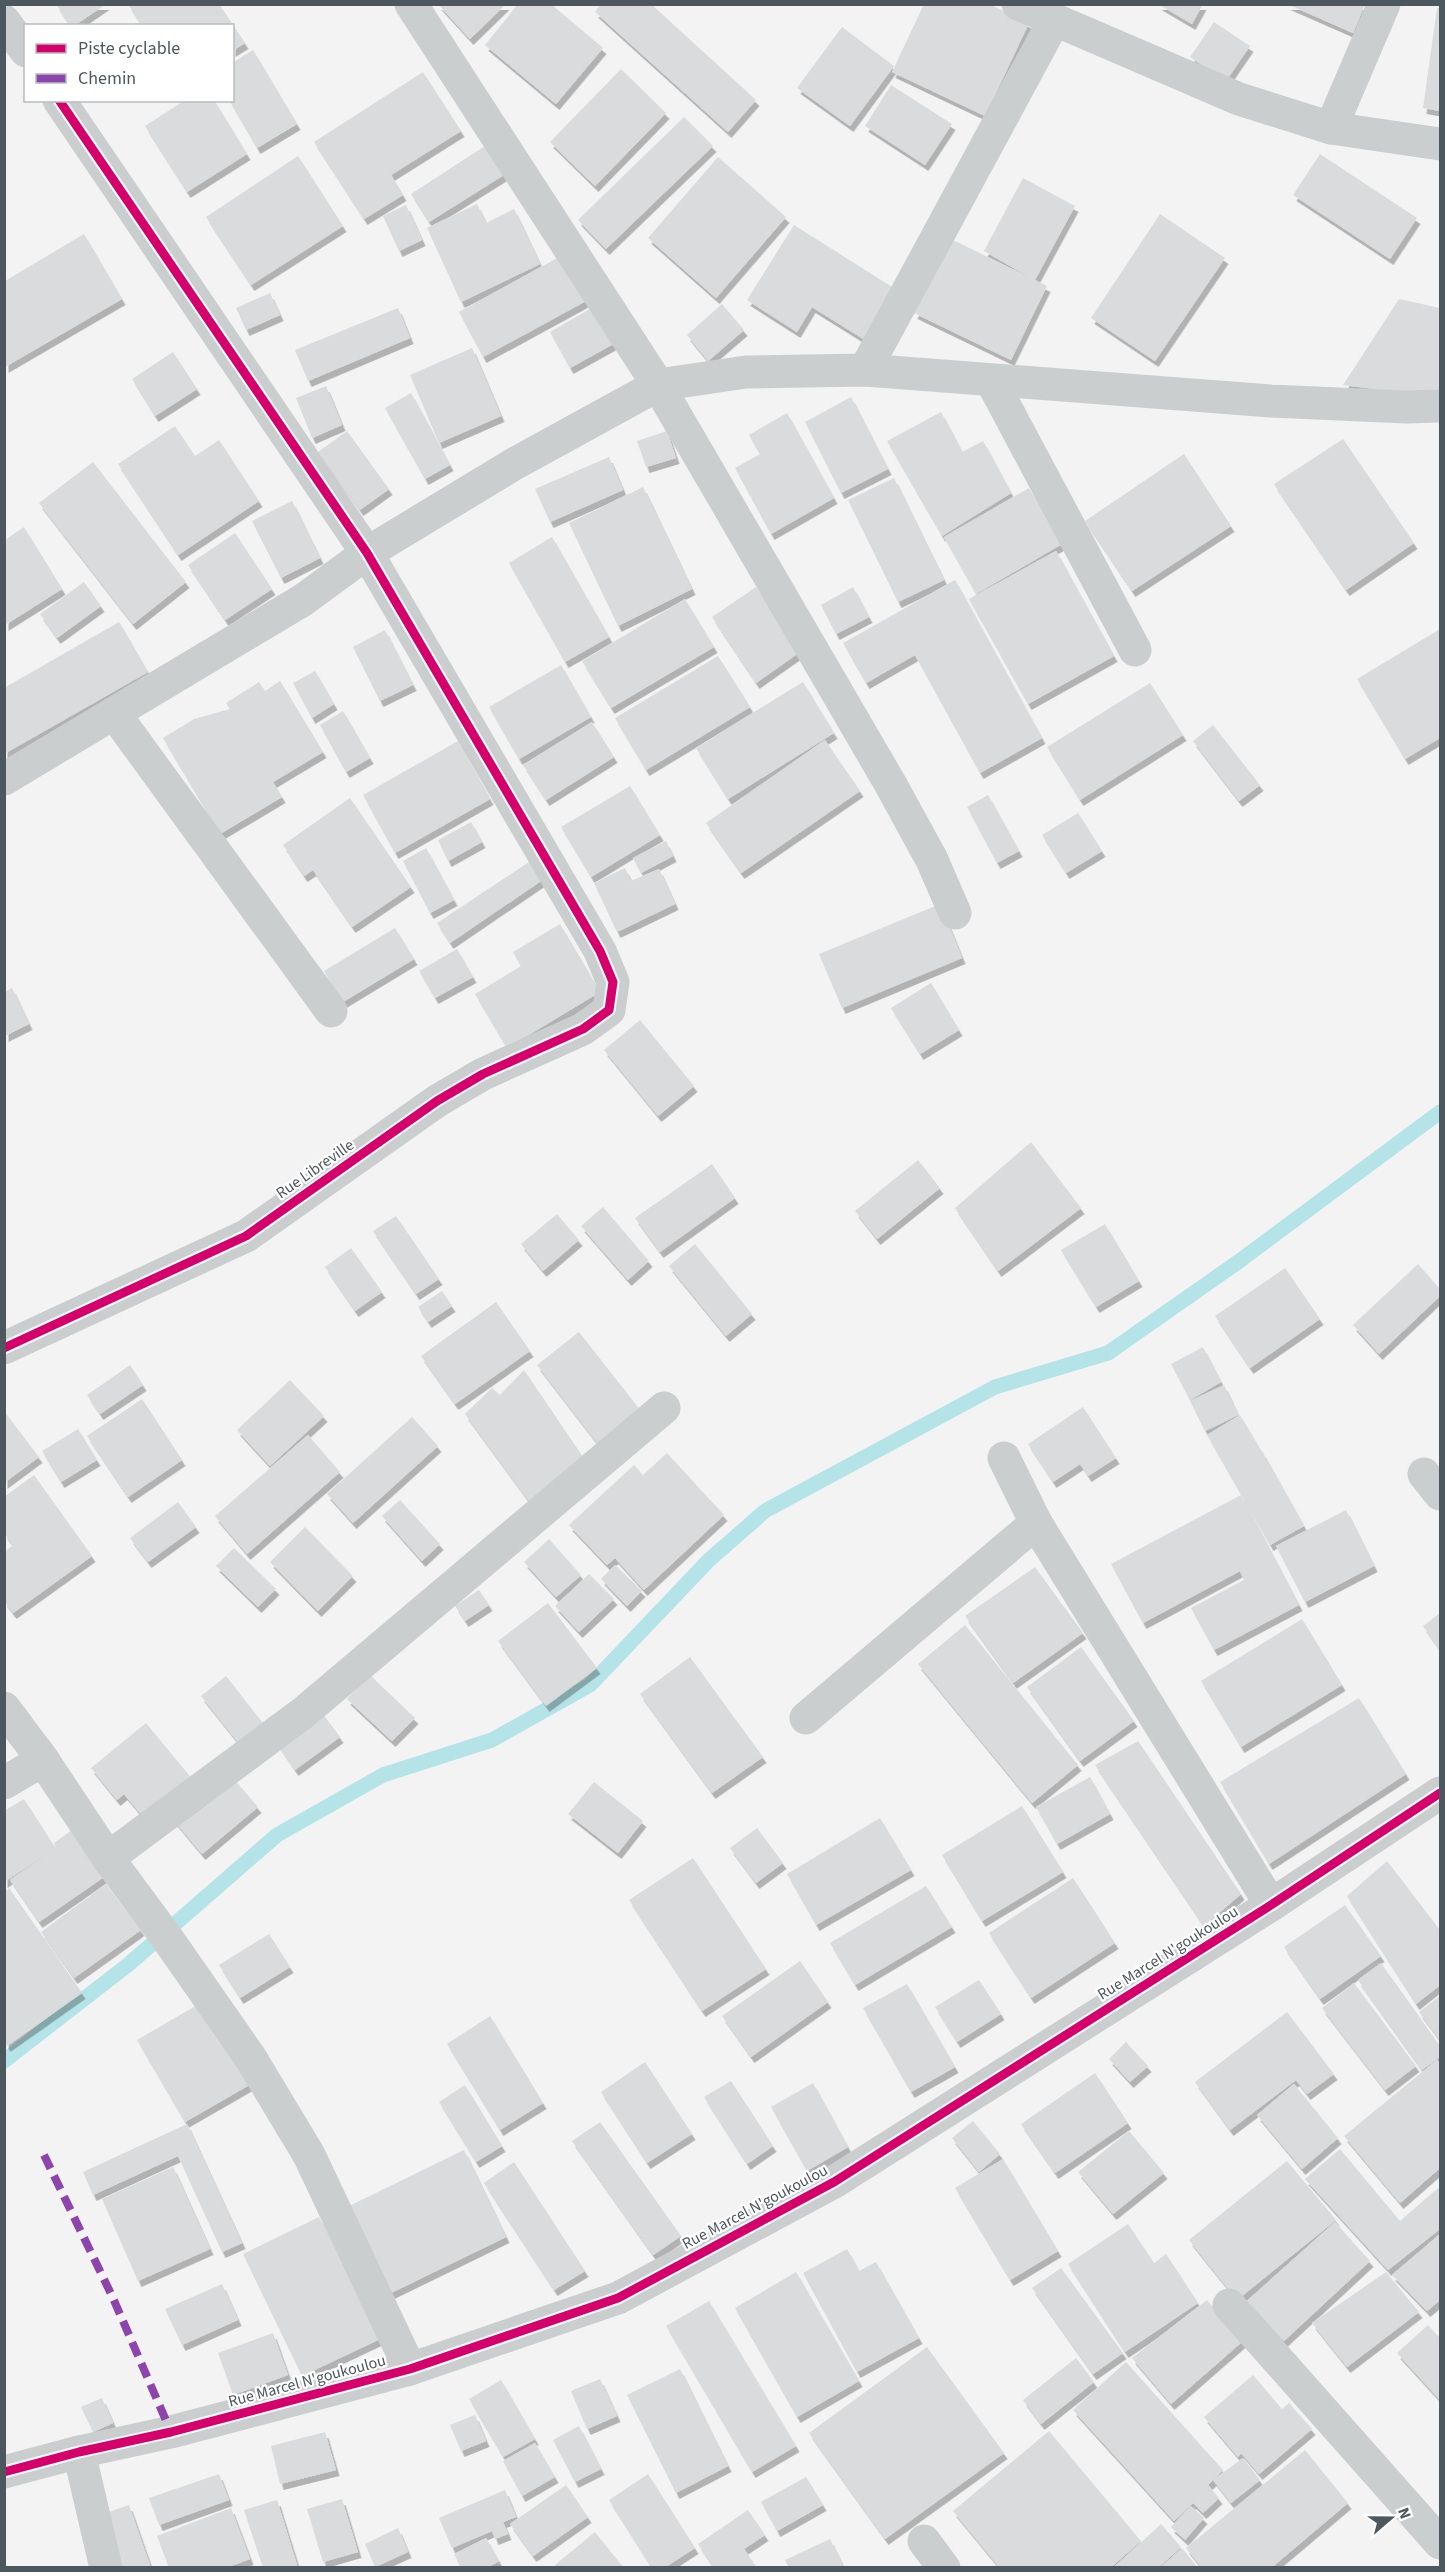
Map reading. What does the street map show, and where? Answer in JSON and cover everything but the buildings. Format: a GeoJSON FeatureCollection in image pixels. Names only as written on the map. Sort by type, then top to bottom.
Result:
{"type":"FeatureCollection","features":[{"type":"Feature","properties":{"kind":"street"},"geometry":{"type":"LineString","coordinates":[[411,4],[658,385],[891,785],[932,860],[955,913]]}},
{"type":"Feature","properties":{"kind":"street"},"geometry":{"type":"LineString","coordinates":[[1018,4],[1239,99],[1331,129],[1440,144]]}},
{"type":"Feature","properties":{"kind":"street"},"geometry":{"type":"LineString","coordinates":[[1331,129],[1384,4]]}},
{"type":"Feature","properties":{"kind":"street"},"geometry":{"type":"LineString","coordinates":[[4,21],[24,48]]}},
{"type":"Feature","properties":{"kind":"street"},"geometry":{"type":"LineString","coordinates":[[865,370],[1054,21]]}},
{"type":"Feature","properties":{"kind":"street"},"geometry":{"type":"LineString","coordinates":[[60,102],[367,554]]}},
{"type":"Feature","properties":{"kind":"street"},"geometry":{"type":"LineString","coordinates":[[4,779],[303,600],[367,554],[514,464],[658,385],[746,372],[865,370],[1271,401],[1406,407],[1440,406]]}},
{"type":"Feature","properties":{"kind":"street"},"geometry":{"type":"LineString","coordinates":[[991,380],[1136,650]]}},
{"type":"Feature","properties":{"kind":"street","name":"Rue Libreville"},"geometry":{"type":"LineString","coordinates":[[4,1348],[246,1236],[437,1101],[483,1074],[583,1029],[609,1010],[613,982],[600,951],[367,554]]}},
{"type":"Feature","properties":{"kind":"street"},"geometry":{"type":"LineString","coordinates":[[114,713],[331,1011]]}},
{"type":"Feature","properties":{"kind":"street"},"geometry":{"type":"LineString","coordinates":[[108,1858],[303,1713],[664,1408]]}},
{"type":"Feature","properties":{"kind":"street"},"geometry":{"type":"LineString","coordinates":[[1004,1458],[1036,1523],[1271,1905]]}},
{"type":"Feature","properties":{"kind":"street"},"geometry":{"type":"LineString","coordinates":[[807,1718],[1036,1523]]}},
{"type":"Feature","properties":{"kind":"street"},"geometry":{"type":"LineString","coordinates":[[4,1708],[44,1760],[108,1858],[250,2057],[309,2155],[410,2369]]}},
{"type":"Feature","properties":{"kind":"street"},"geometry":{"type":"LineString","coordinates":[[4,1783],[44,1760]]}},
{"type":"Feature","properties":{"kind":"street","name":"Rue Marcel N'goukoulou"},"geometry":{"type":"LineString","coordinates":[[4,2472],[79,2452],[171,2432],[410,2369],[618,2298],[834,2182],[1271,1905],[1440,1793]]}},
{"type":"Feature","properties":{"kind":"street"},"geometry":{"type":"LineString","coordinates":[[1229,2305],[1440,2543]]}},
{"type":"Feature","properties":{"kind":"street"},"geometry":{"type":"LineString","coordinates":[[79,2452],[106,2568]]}},
{"type":"Feature","properties":{"kind":"street"},"geometry":{"type":"LineString","coordinates":[[924,2541],[944,2568]]}},
{"type":"Feature","properties":{"kind":"waterway"},"geometry":{"type":"LineString","coordinates":[[4,2061],[129,1964],[277,1835],[383,1775],[492,1740],[590,1685],[709,1560],[765,1511],[995,1387],[1108,1353],[1238,1262],[1440,1112]]}},
{"type":"Feature","properties":{"kind":"marked path"},"geometry":{"type":"LineString","coordinates":[[44,2155],[113,2298],[171,2432]]}},
{"type":"Feature","properties":{"kind":"cycle path"},"geometry":{"type":"LineString","coordinates":[[4,1348],[246,1236],[437,1101],[483,1074],[583,1029],[609,1010],[613,982],[600,951],[367,553],[60,102]]}},
{"type":"Feature","properties":{"kind":"cycle path"},"geometry":{"type":"LineString","coordinates":[[4,2472],[79,2452],[171,2432],[410,2369],[618,2298],[834,2182],[1271,1905],[1440,1793]]}}]}
